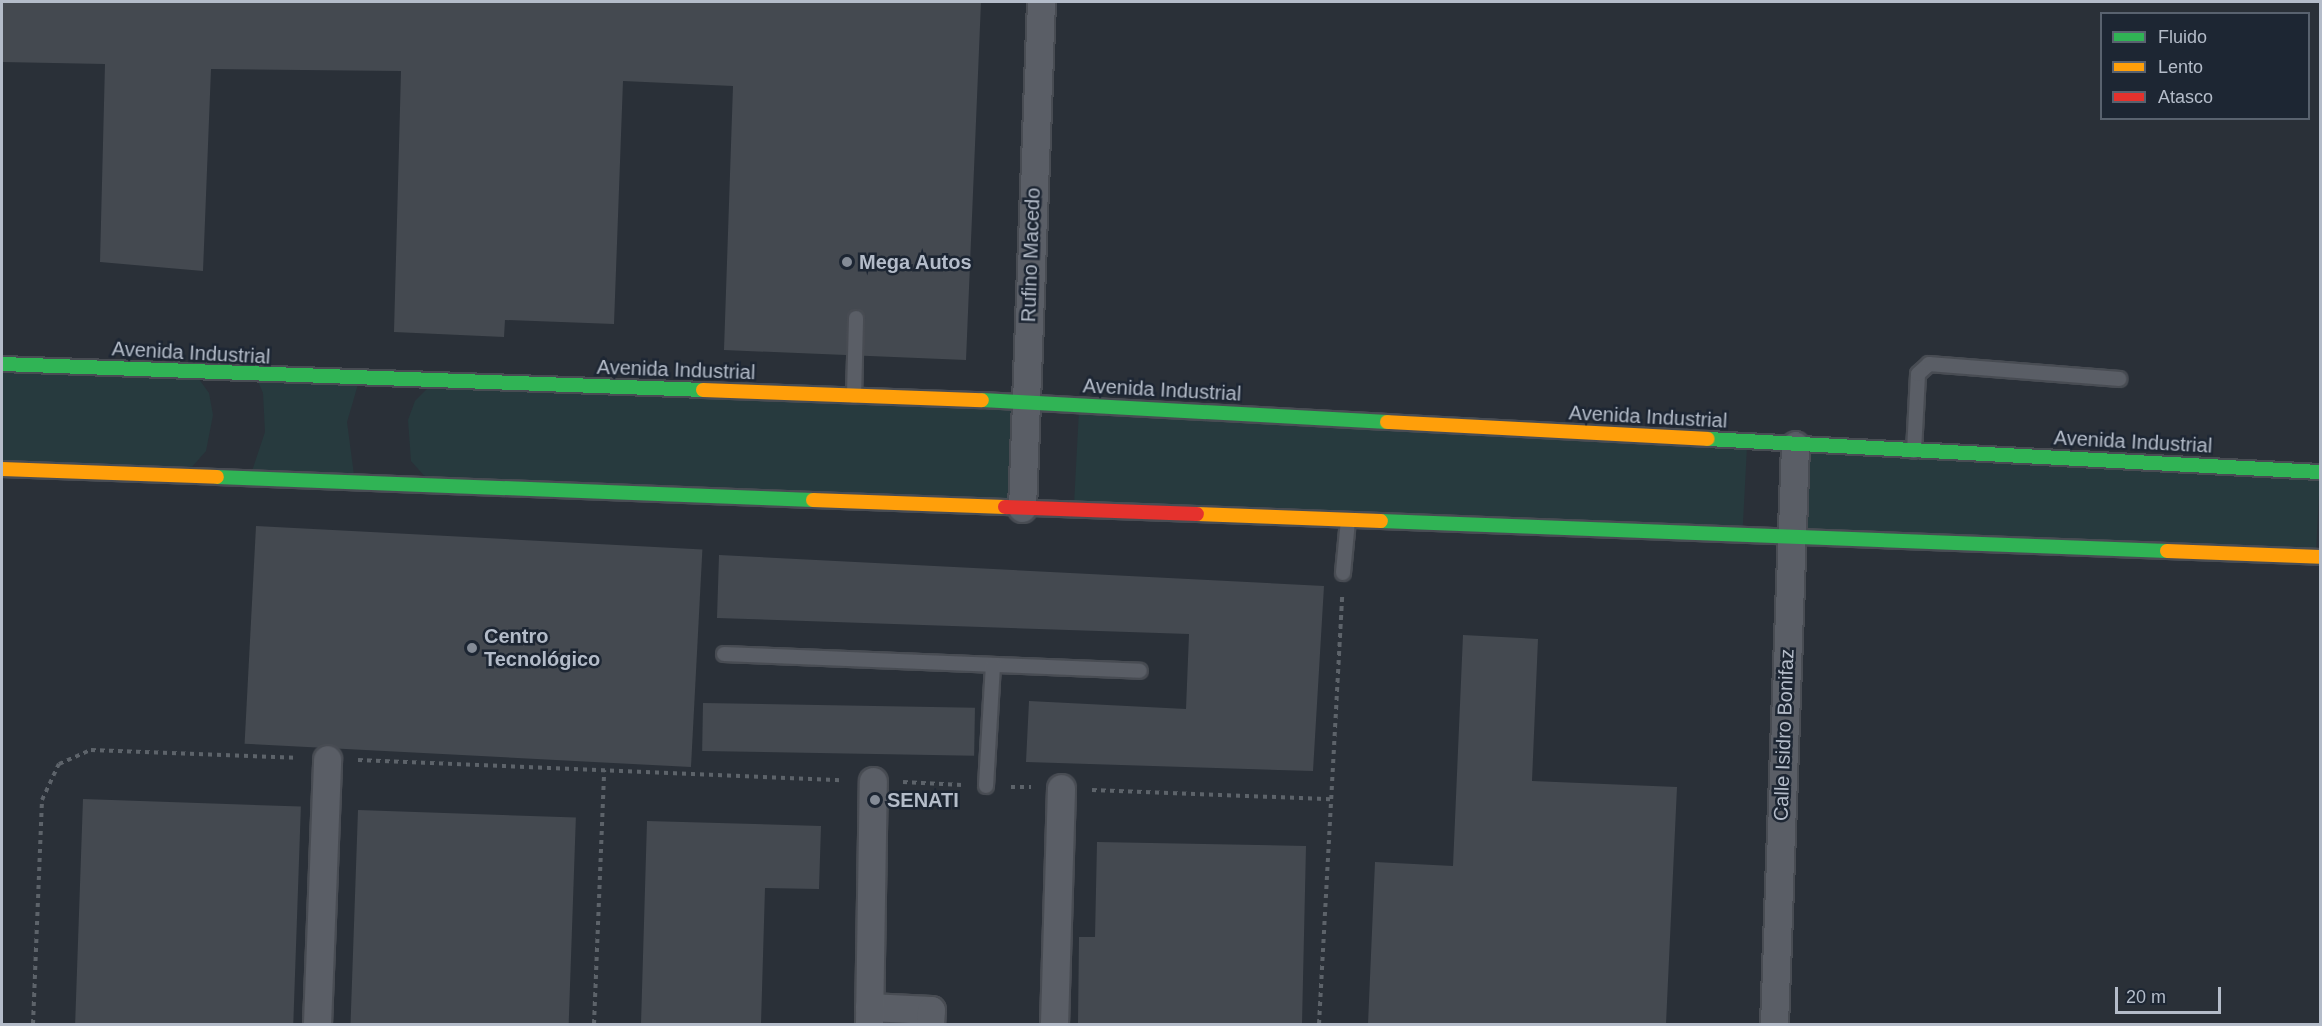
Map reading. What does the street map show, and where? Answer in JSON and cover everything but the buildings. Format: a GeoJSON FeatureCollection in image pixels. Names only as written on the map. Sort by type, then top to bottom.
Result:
{"type":"FeatureCollection","features":[{"type":"Feature","properties":{"kind":"main road","name":"Avenida Industrial"},"geometry":{"type":"LineString","coordinates":[[2,364],[1026,402],[2320,472]]}},
{"type":"Feature","properties":{"kind":"main road"},"geometry":{"type":"LineString","coordinates":[[2,469],[2320,557]]}},
{"type":"Feature","properties":{"kind":"street","name":"Rufino Macedo"},"geometry":{"type":"LineString","coordinates":[[1022,508],[1041,2]]}},
{"type":"Feature","properties":{"kind":"street","name":"Calle Isidro Bonifaz"},"geometry":{"type":"LineString","coordinates":[[1774,1024],[1795,445]]}},
{"type":"Feature","properties":{"kind":"street"},"geometry":{"type":"LineString","coordinates":[[316,1024],[327,759]]}},
{"type":"Feature","properties":{"kind":"street"},"geometry":{"type":"LineString","coordinates":[[873,781],[869,1016],[930,1010],[930,1024]]}},
{"type":"Feature","properties":{"kind":"street"},"geometry":{"type":"LineString","coordinates":[[1054,1024],[1060,788]]}},
{"type":"Feature","properties":{"kind":"lane"},"geometry":{"type":"LineString","coordinates":[[854,396],[856,318]]}},
{"type":"Feature","properties":{"kind":"lane"},"geometry":{"type":"LineString","coordinates":[[1914,450],[1918,374],[1929,364],[2119,379]]}},
{"type":"Feature","properties":{"kind":"lane"},"geometry":{"type":"LineString","coordinates":[[700,391],[716,378]]}},
{"type":"Feature","properties":{"kind":"lane"},"geometry":{"type":"LineString","coordinates":[[967,386],[978,401]]}},
{"type":"Feature","properties":{"kind":"lane"},"geometry":{"type":"LineString","coordinates":[[1343,573],[1348,520]]}},
{"type":"Feature","properties":{"kind":"lane"},"geometry":{"type":"LineString","coordinates":[[724,654],[1140,670]]}},
{"type":"Feature","properties":{"kind":"lane"},"geometry":{"type":"LineString","coordinates":[[986,786],[993,665]]}},
{"type":"Feature","properties":{"kind":"path"},"geometry":{"type":"LineString","coordinates":[[1319,1024],[1343,573]]}},
{"type":"Feature","properties":{"kind":"path"},"geometry":{"type":"LineString","coordinates":[[33,1024],[42,800],[59,764],[91,750],[1331,799]]}},
{"type":"Feature","properties":{"kind":"path"},"geometry":{"type":"LineString","coordinates":[[594,1024],[604,770]]}},
{"type":"Feature","properties":{"kind":"green space"},"geometry":{"type":"Polygon","coordinates":[[[2,368],[196,375],[209,393],[213,415],[206,451],[192,467],[2,462],[2,368]]]}},
{"type":"Feature","properties":{"kind":"green space"},"geometry":{"type":"Polygon","coordinates":[[[256,377],[359,381],[347,422],[354,475],[252,471],[265,432],[263,393],[256,377]]]}},
{"type":"Feature","properties":{"kind":"green space"},"geometry":{"type":"Polygon","coordinates":[[[432,384],[1019,407],[1015,502],[427,479],[411,461],[408,420],[415,401],[432,384]]]}},
{"type":"Feature","properties":{"kind":"green space"},"geometry":{"type":"Polygon","coordinates":[[[1079,410],[1747,445],[1742,537],[1074,502],[1079,410]]]}},
{"type":"Feature","properties":{"kind":"green space"},"geometry":{"type":"Polygon","coordinates":[[[1809,444],[2320,471],[2316,556],[1805,529],[1809,444]]]}},
{"type":"Feature","properties":{"kind":"traffic: fast"},"geometry":{"type":"LineString","coordinates":[[2,364],[703,390]]}},
{"type":"Feature","properties":{"kind":"traffic: fast"},"geometry":{"type":"LineString","coordinates":[[982,400],[1387,422]]}},
{"type":"Feature","properties":{"kind":"traffic: fast"},"geometry":{"type":"LineString","coordinates":[[1708,439],[2320,472]]}},
{"type":"Feature","properties":{"kind":"traffic: fast"},"geometry":{"type":"LineString","coordinates":[[217,477],[813,500]]}},
{"type":"Feature","properties":{"kind":"traffic: fast"},"geometry":{"type":"LineString","coordinates":[[1381,521],[2167,551]]}},
{"type":"Feature","properties":{"kind":"traffic: slow"},"geometry":{"type":"LineString","coordinates":[[703,390],[982,400]]}},
{"type":"Feature","properties":{"kind":"traffic: slow"},"geometry":{"type":"LineString","coordinates":[[1387,422],[1708,439]]}},
{"type":"Feature","properties":{"kind":"traffic: slow"},"geometry":{"type":"LineString","coordinates":[[2,469],[217,477]]}},
{"type":"Feature","properties":{"kind":"traffic: slow"},"geometry":{"type":"LineString","coordinates":[[813,500],[1005,507]]}},
{"type":"Feature","properties":{"kind":"traffic: slow"},"geometry":{"type":"LineString","coordinates":[[1197,514],[1381,521]]}},
{"type":"Feature","properties":{"kind":"traffic: slow"},"geometry":{"type":"LineString","coordinates":[[2167,551],[2320,557]]}},
{"type":"Feature","properties":{"kind":"traffic: jam"},"geometry":{"type":"LineString","coordinates":[[1005,507],[1197,514]]}},
{"type":"Feature","properties":{"kind":"place","name":"Mega Autos"},"geometry":{"type":"Point","coordinates":[847,262]}},
{"type":"Feature","properties":{"kind":"place","name":"Centro Tecnológico"},"geometry":{"type":"Point","coordinates":[472,648]}},
{"type":"Feature","properties":{"kind":"place","name":"SENATI"},"geometry":{"type":"Point","coordinates":[875,800]}}]}
